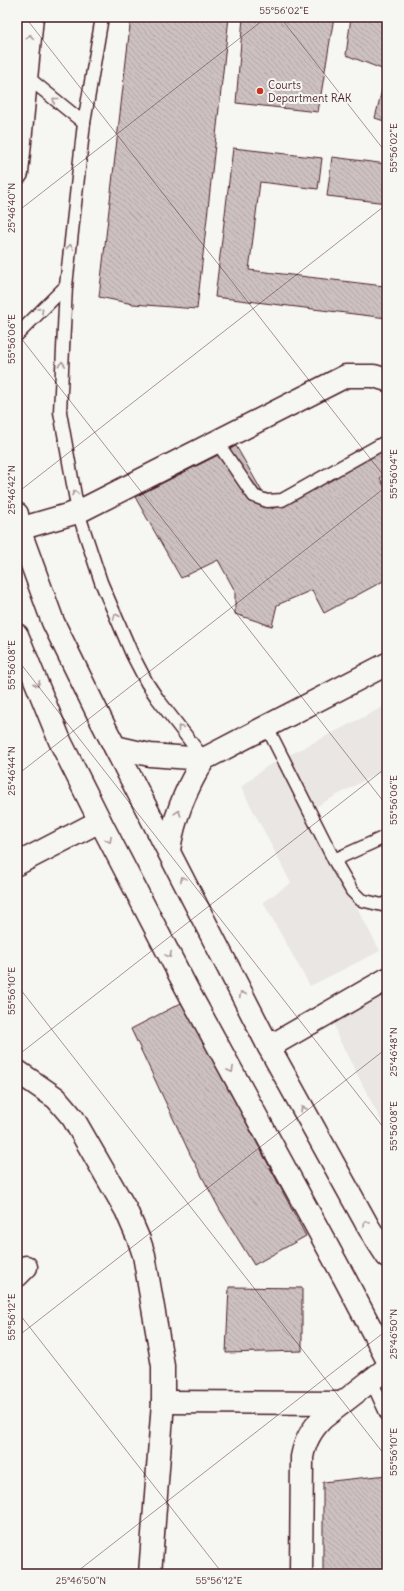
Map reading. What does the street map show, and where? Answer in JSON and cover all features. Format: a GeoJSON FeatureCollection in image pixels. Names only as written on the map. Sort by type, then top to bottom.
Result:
{"type":"FeatureCollection","features":[{"type":"Feature","properties":{"kind":"street"},"geometry":{"type":"LineString","coordinates":[[17,173],[32,17]]}},
{"type":"Feature","properties":{"kind":"street"},"geometry":{"type":"LineString","coordinates":[[387,380],[374,376],[346,376],[78,512],[18,522],[53,622],[115,747],[269,1047],[369,1228],[387,1256]]}},
{"type":"Feature","properties":{"kind":"street"},"geometry":{"type":"LineString","coordinates":[[17,635],[60,741],[100,821],[187,989],[387,1359]]}},
{"type":"Feature","properties":{"kind":"street"},"geometry":{"type":"LineString","coordinates":[[115,747],[156,756],[204,759],[387,664]]}},
{"type":"Feature","properties":{"kind":"street"},"geometry":{"type":"LineString","coordinates":[[168,850],[171,834],[181,802],[187,787],[204,759]]}},
{"type":"Feature","properties":{"kind":"street"},"geometry":{"type":"LineString","coordinates":[[17,864],[100,821]]}},
{"type":"Feature","properties":{"kind":"street"},"geometry":{"type":"LineString","coordinates":[[269,1047],[387,979]]}},
{"type":"Feature","properties":{"kind":"street"},"geometry":{"type":"LineString","coordinates":[[17,1071],[56,1098],[65,1107],[80,1129],[133,1225],[144,1255],[163,1366],[163,1402],[150,1574]]}},
{"type":"Feature","properties":{"kind":"street"},"geometry":{"type":"LineString","coordinates":[[345,1279],[387,1330]]}},
{"type":"Feature","properties":{"kind":"street"},"geometry":{"type":"LineString","coordinates":[[301,1574],[302,1458],[304,1446],[315,1426],[379,1374]]}},
{"type":"Feature","properties":{"kind":"street"},"geometry":{"type":"LineString","coordinates":[[163,1402],[342,1403]]}},
{"type":"Feature","properties":{"kind":"lane"},"geometry":{"type":"LineString","coordinates":[[102,17],[84,123],[66,286],[60,412],[78,512],[101,582],[139,668],[157,698],[204,759]]}},
{"type":"Feature","properties":{"kind":"lane"},"geometry":{"type":"LineString","coordinates":[[26,76],[84,123]]}},
{"type":"Feature","properties":{"kind":"lane"},"geometry":{"type":"LineString","coordinates":[[17,335],[66,286]]}},
{"type":"Feature","properties":{"kind":"lane"},"geometry":{"type":"LineString","coordinates":[[217,442],[254,496],[267,500],[282,500],[387,441]]}},
{"type":"Feature","properties":{"kind":"lane"},"geometry":{"type":"LineString","coordinates":[[268,727],[334,860],[352,891],[362,900],[382,905],[387,903]]}},
{"type":"Feature","properties":{"kind":"lane"},"geometry":{"type":"LineString","coordinates":[[334,860],[387,836]]}},
{"type":"Feature","properties":{"kind":"lane"},"geometry":{"type":"LineString","coordinates":[[379,1374],[387,1414]]}},
{"type":"Feature","properties":{"kind":"shaded area"},"geometry":{"type":"Polygon","coordinates":[[[387,705],[387,768],[306,812],[380,951],[310,986],[263,902],[291,883],[241,787],[266,767],[387,705]]]}},
{"type":"Feature","properties":{"kind":"shaded area"},"geometry":{"type":"Polygon","coordinates":[[[387,982],[387,1132],[337,1035],[335,1026],[337,1009],[387,982]]]}},
{"type":"Feature","properties":{"kind":"building"},"geometry":{"type":"Polygon","coordinates":[[[131,17],[229,17],[197,309],[133,304],[99,297],[131,17]]]}},
{"type":"Feature","properties":{"kind":"building"},"geometry":{"type":"Polygon","coordinates":[[[243,17],[334,17],[318,112],[236,103],[243,17]]]}},
{"type":"Feature","properties":{"kind":"building"},"geometry":{"type":"Polygon","coordinates":[[[351,17],[387,17],[387,71],[346,55],[351,17]]]}},
{"type":"Feature","properties":{"kind":"building"},"geometry":{"type":"Polygon","coordinates":[[[383,86],[387,87],[387,122],[375,118],[383,86]]]}},
{"type":"Feature","properties":{"kind":"building"},"geometry":{"type":"Polygon","coordinates":[[[233,148],[322,158],[318,189],[260,182],[249,270],[384,286],[387,259],[387,318],[215,297],[233,148]]]}},
{"type":"Feature","properties":{"kind":"building"},"geometry":{"type":"Polygon","coordinates":[[[332,157],[387,164],[387,203],[327,196],[332,157]]]}},
{"type":"Feature","properties":{"kind":"building"},"geometry":{"type":"Polygon","coordinates":[[[387,442],[387,473],[380,478],[387,491],[387,579],[324,613],[312,590],[277,605],[272,626],[235,614],[235,591],[218,560],[181,578],[135,497],[236,446],[272,509],[387,442]]]}},
{"type":"Feature","properties":{"kind":"building"},"geometry":{"type":"Polygon","coordinates":[[[183,1002],[306,1236],[254,1265],[220,1210],[190,1154],[131,1029],[183,1002]]]}},
{"type":"Feature","properties":{"kind":"building"},"geometry":{"type":"Polygon","coordinates":[[[229,1287],[302,1288],[302,1351],[226,1353],[229,1287]]]}},
{"type":"Feature","properties":{"kind":"building"},"geometry":{"type":"Polygon","coordinates":[[[387,1475],[387,1574],[323,1574],[323,1482],[387,1475]]]}},
{"type":"Feature","properties":{"kind":"place","name":"Courts Department RAK"},"geometry":{"type":"Point","coordinates":[260,91]}}]}
